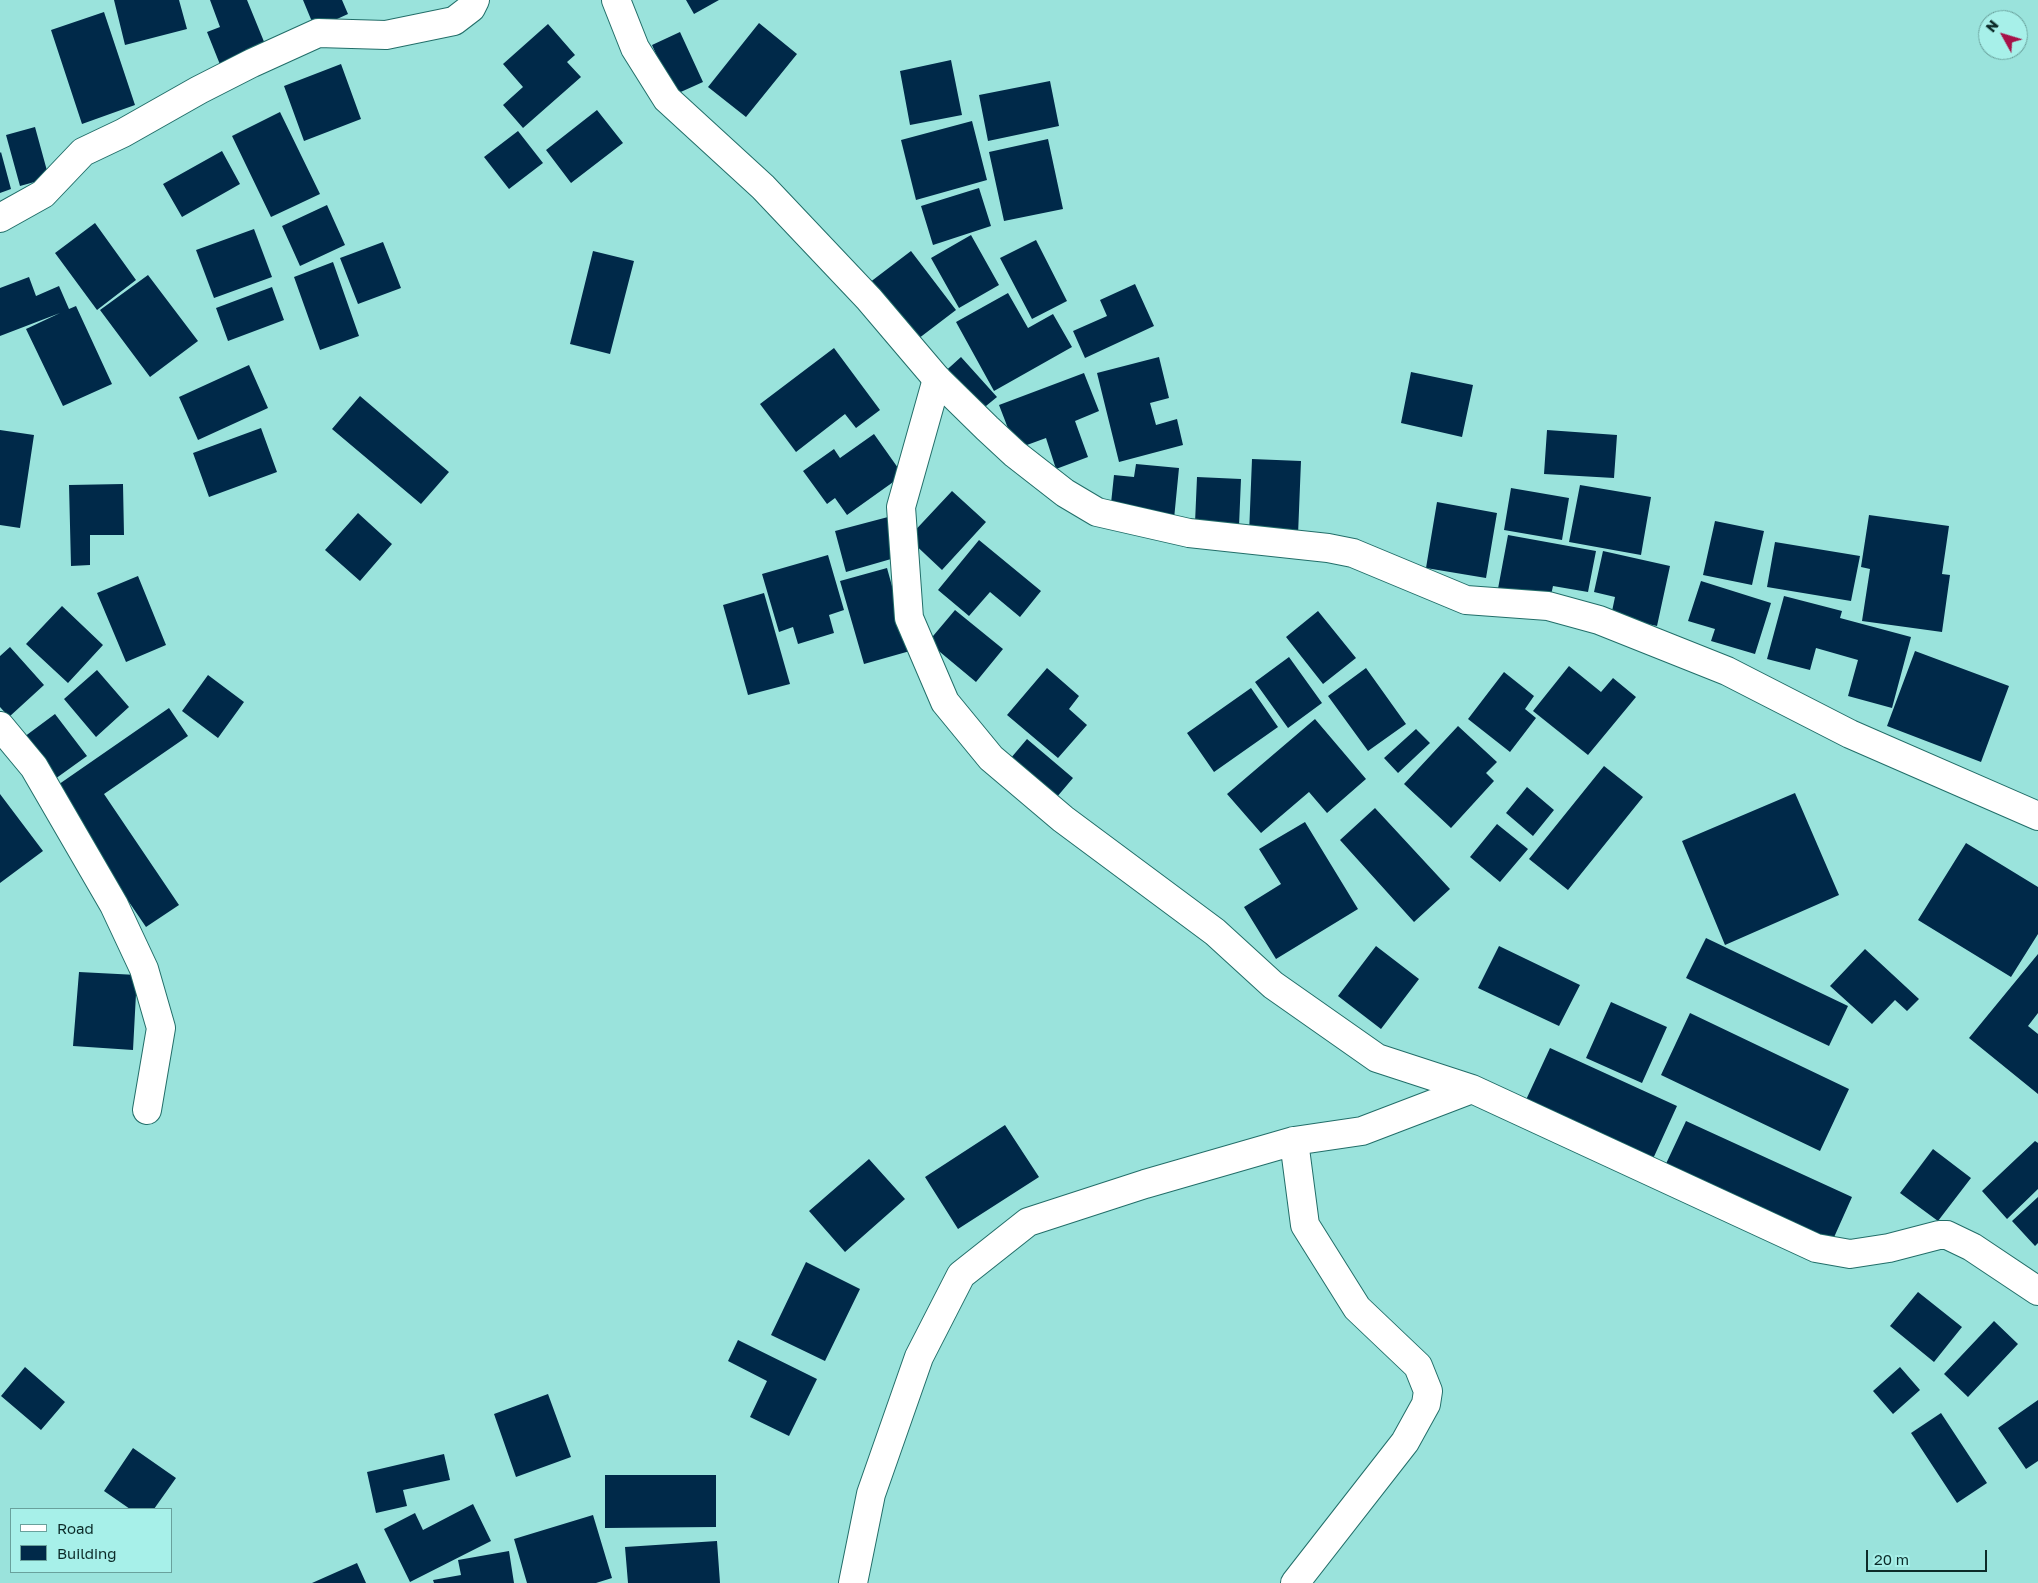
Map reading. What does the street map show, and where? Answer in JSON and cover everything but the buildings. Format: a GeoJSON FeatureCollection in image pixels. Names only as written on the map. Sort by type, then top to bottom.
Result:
{"type":"FeatureCollection","features":[{"type":"Feature","properties":{"kind":"street"},"geometry":{"type":"LineString","coordinates":[[0,218],[44,194],[83,152],[123,133],[199,90],[252,63],[318,34],[386,35],[454,21],[471,8],[475,0]]}},
{"type":"Feature","properties":{"kind":"street"},"geometry":{"type":"LineString","coordinates":[[616,0],[635,48],[667,99],[763,187],[869,299],[937,379],[1015,454],[1065,493],[1097,512],[1190,533],[1328,548],[1353,553],[1466,600],[1548,606],[1600,620],[1727,671],[1850,734],[2038,816]]}},
{"type":"Feature","properties":{"kind":"street"},"geometry":{"type":"LineString","coordinates":[[937,379],[901,507],[909,618],[945,702],[991,758],[1064,819],[1215,932],[1273,985],[1377,1058],[1472,1089],[1816,1248],[1850,1254],[1889,1248],[1939,1235],[1946,1235],[1972,1247],[2038,1291]]}},
{"type":"Feature","properties":{"kind":"street"},"geometry":{"type":"LineString","coordinates":[[0,726],[34,767],[114,905],[144,969],[161,1028],[147,1110]]}},
{"type":"Feature","properties":{"kind":"street"},"geometry":{"type":"LineString","coordinates":[[853,1583],[871,1494],[877,1475],[919,1357],[961,1275],[1028,1222],[1145,1184],[1294,1141],[1362,1131],[1472,1089]]}},
{"type":"Feature","properties":{"kind":"street"},"geometry":{"type":"LineString","coordinates":[[1294,1141],[1305,1226],[1357,1308],[1418,1366],[1428,1391],[1426,1404],[1405,1442],[1295,1583]]}}]}
